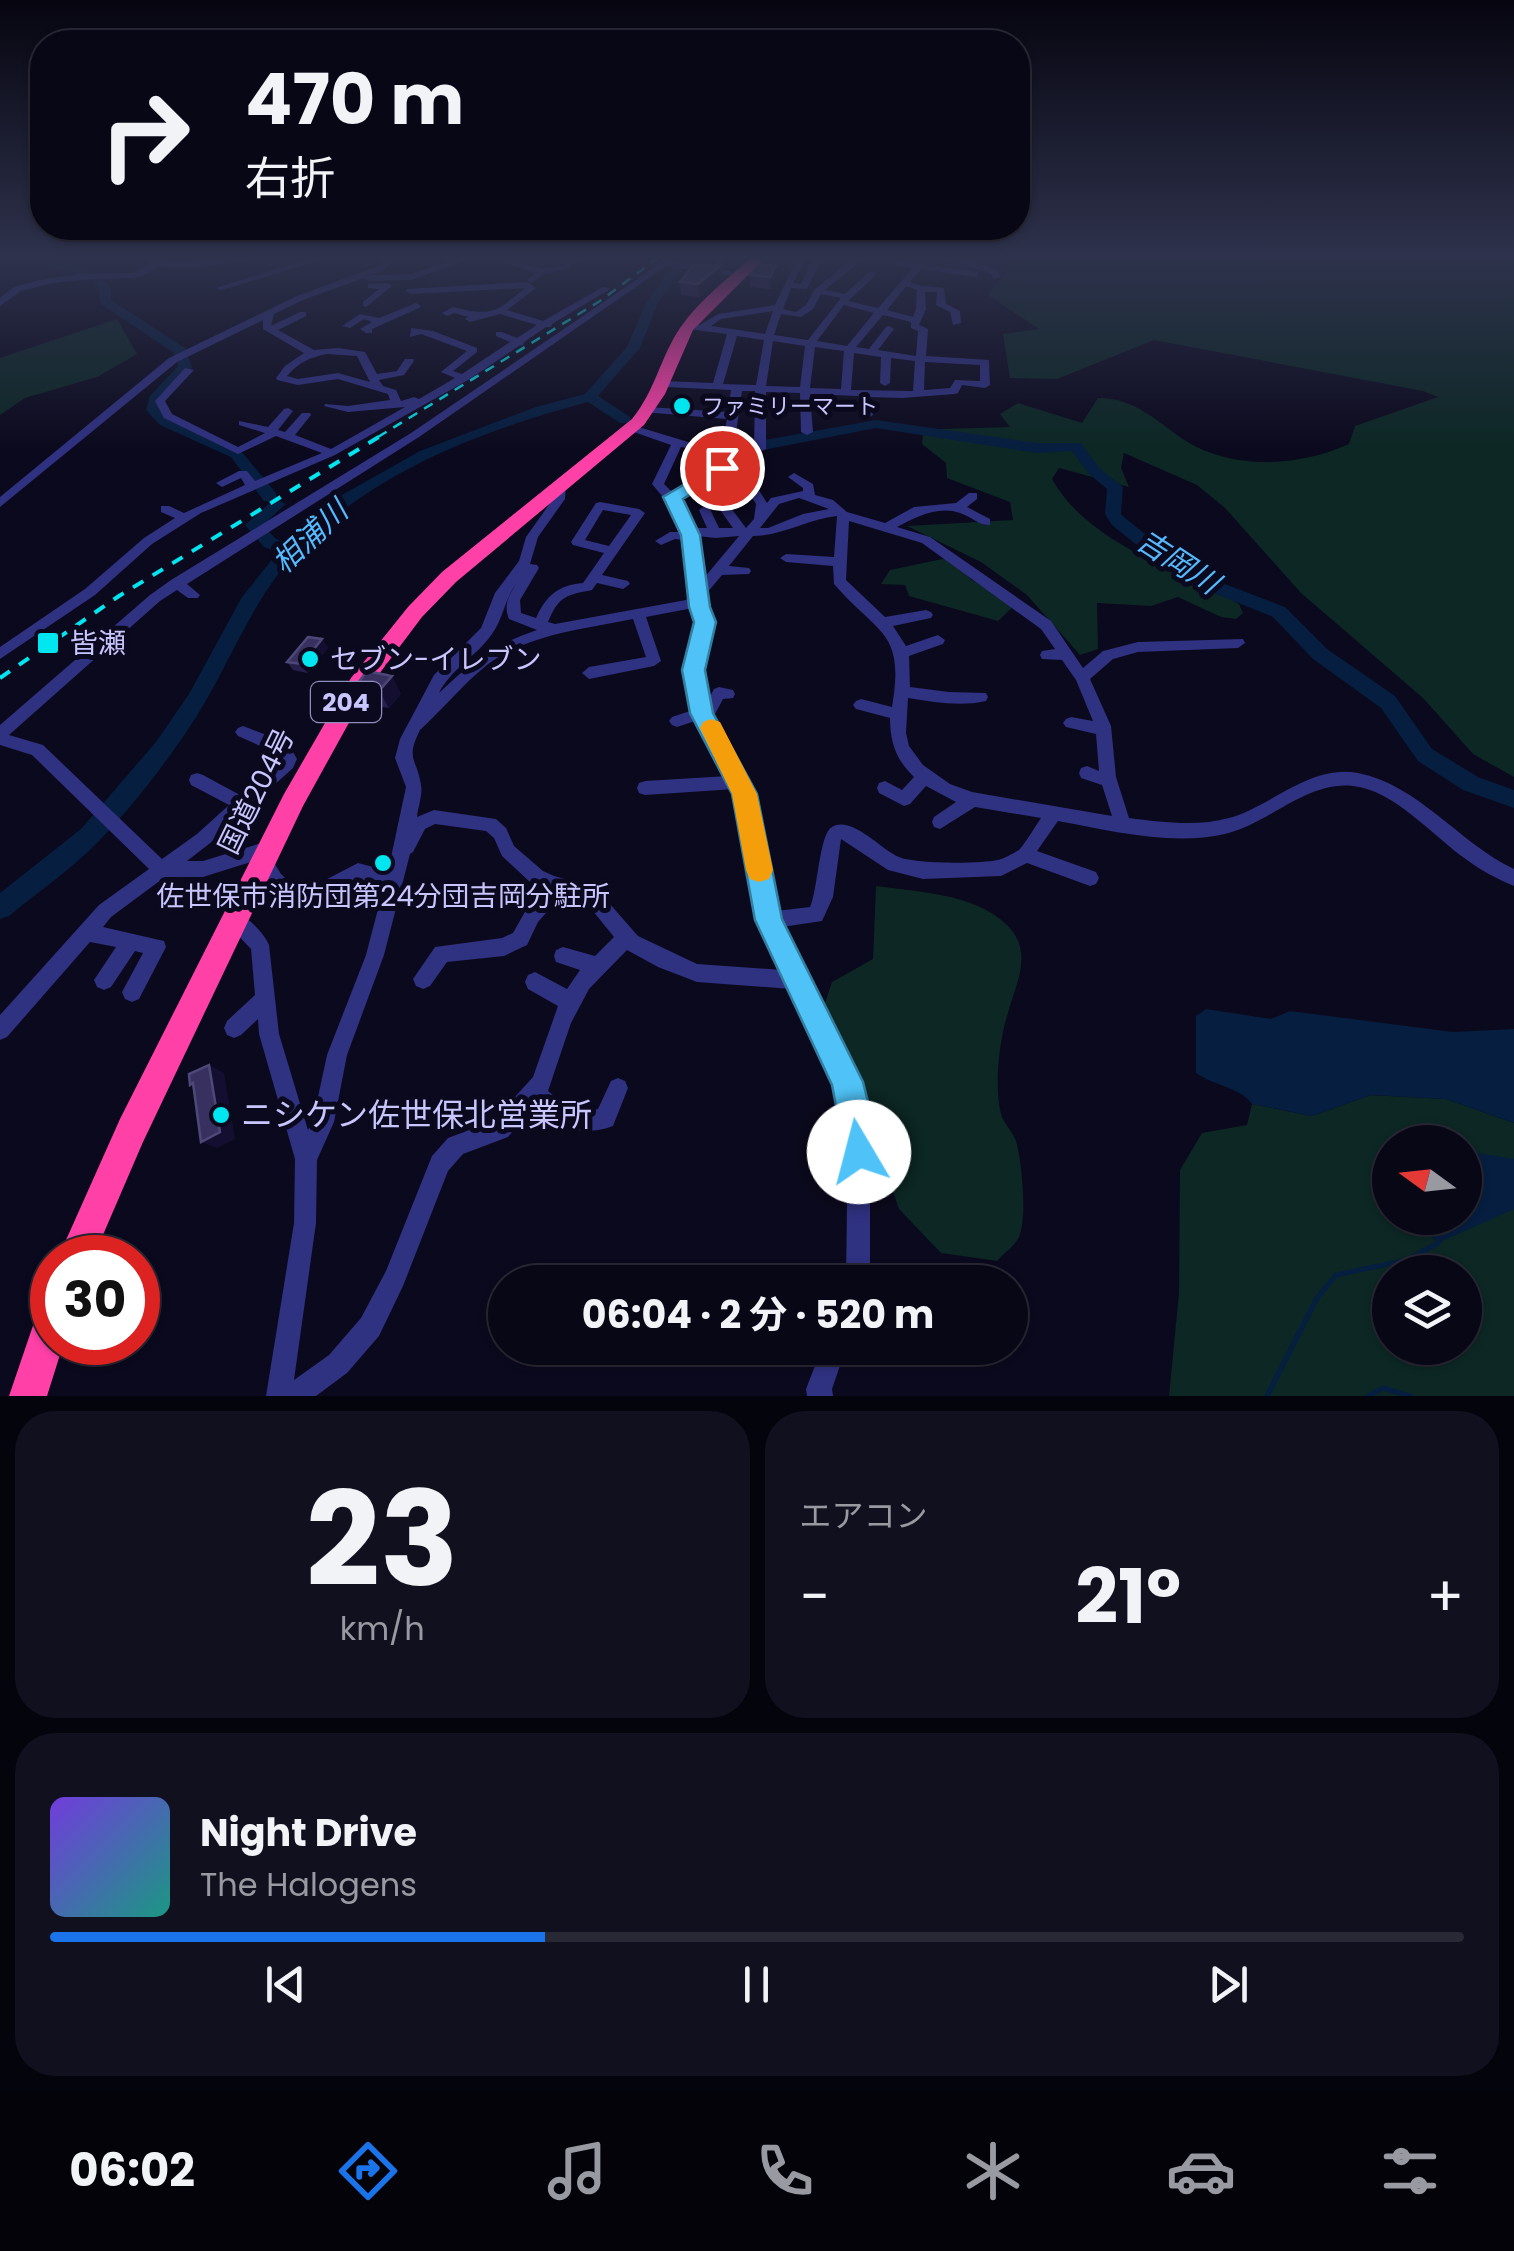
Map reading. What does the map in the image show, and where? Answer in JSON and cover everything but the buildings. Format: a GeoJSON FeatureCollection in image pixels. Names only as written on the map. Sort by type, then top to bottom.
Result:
{"type":"FeatureCollection","features":[{"type":"Feature","properties":{"kind":"highway","name":"国道204号"},"geometry":{"type":"LineString","coordinates":[[84,1235],[113,1163],[331,723],[379,654],[446,579],[640,419],[665,384],[678,343],[701,320]]}},
{"type":"Feature","properties":{"kind":"highway"},"geometry":{"type":"LineString","coordinates":[[28,1396],[38,1365]]}},
{"type":"Feature","properties":{"kind":"street"},"geometry":{"type":"LineString","coordinates":[[0,503],[173,360],[253,320]]}},
{"type":"Feature","properties":{"kind":"street"},"geometry":{"type":"LineString","coordinates":[[268,320],[266,327],[310,352]]}},
{"type":"Feature","properties":{"kind":"street"},"geometry":{"type":"LineString","coordinates":[[271,330],[287,320]]}},
{"type":"Feature","properties":{"kind":"street"},"geometry":{"type":"LineString","coordinates":[[346,326],[355,320]]}},
{"type":"Feature","properties":{"kind":"street"},"geometry":{"type":"LineString","coordinates":[[532,320],[548,326]]}},
{"type":"Feature","properties":{"kind":"street"},"geometry":{"type":"LineString","coordinates":[[0,654],[90,592],[148,540],[184,518],[382,424],[452,386],[555,320]]}},
{"type":"Feature","properties":{"kind":"street"},"geometry":{"type":"LineString","coordinates":[[397,873],[358,871],[301,898],[290,899],[281,893],[265,855],[203,869],[160,869],[37,750],[0,736],[112,634],[176,584],[474,395],[578,320]]}},
{"type":"Feature","properties":{"kind":"street"},"geometry":{"type":"LineString","coordinates":[[696,326],[710,320]]}},
{"type":"Feature","properties":{"kind":"street"},"geometry":{"type":"LineString","coordinates":[[760,448],[758,388],[774,320]]}},
{"type":"Feature","properties":{"kind":"street"},"geometry":{"type":"LineString","coordinates":[[787,340],[798,320]]}},
{"type":"Feature","properties":{"kind":"street"},"geometry":{"type":"LineString","coordinates":[[807,432],[805,390],[810,344],[833,320]]}},
{"type":"Feature","properties":{"kind":"street"},"geometry":{"type":"LineString","coordinates":[[842,407],[849,349],[874,320]]}},
{"type":"Feature","properties":{"kind":"street"},"geometry":{"type":"LineString","coordinates":[[918,320],[914,326],[923,329],[918,394]]}},
{"type":"Feature","properties":{"kind":"street"},"geometry":{"type":"LineString","coordinates":[[369,331],[365,329],[380,321]]}},
{"type":"Feature","properties":{"kind":"street"},"geometry":{"type":"LineString","coordinates":[[665,384],[863,394],[954,390],[959,382],[986,385],[985,362],[920,359],[696,326]]}},
{"type":"Feature","properties":{"kind":"street"},"geometry":{"type":"LineString","coordinates":[[872,352],[890,329]]}},
{"type":"Feature","properties":{"kind":"street"},"geometry":{"type":"LineString","coordinates":[[413,335],[414,330],[440,334],[474,350],[446,372],[464,378]]}},
{"type":"Feature","properties":{"kind":"street"},"geometry":{"type":"LineString","coordinates":[[465,347],[477,332]]}},
{"type":"Feature","properties":{"kind":"street"},"geometry":{"type":"LineString","coordinates":[[717,386],[733,332]]}},
{"type":"Feature","properties":{"kind":"street"},"geometry":{"type":"LineString","coordinates":[[499,334],[520,343]]}},
{"type":"Feature","properties":{"kind":"street"},"geometry":{"type":"LineString","coordinates":[[922,339],[937,340]]}},
{"type":"Feature","properties":{"kind":"street"},"geometry":{"type":"LineString","coordinates":[[375,383],[361,354],[333,350],[310,352],[279,370],[281,378],[290,382],[338,376],[375,383],[395,394],[395,403]]}},
{"type":"Feature","properties":{"kind":"street"},"geometry":{"type":"LineString","coordinates":[[884,383],[886,354]]}},
{"type":"Feature","properties":{"kind":"street"},"geometry":{"type":"LineString","coordinates":[[375,383],[411,366]]}},
{"type":"Feature","properties":{"kind":"street"},"geometry":{"type":"LineString","coordinates":[[186,379],[160,402],[168,416],[238,451],[273,432],[283,413]]}},
{"type":"Feature","properties":{"kind":"street"},"geometry":{"type":"LineString","coordinates":[[329,406],[348,409],[404,405],[452,386],[474,395]]}},
{"type":"Feature","properties":{"kind":"street"},"geometry":{"type":"LineString","coordinates":[[730,440],[737,388]]}},
{"type":"Feature","properties":{"kind":"street"},"geometry":{"type":"LineString","coordinates":[[863,394],[868,414]]}},
{"type":"Feature","properties":{"kind":"street"},"geometry":{"type":"LineString","coordinates":[[352,413],[382,424]]}},
{"type":"Feature","properties":{"kind":"street"},"geometry":{"type":"LineString","coordinates":[[288,436],[306,415]]}},
{"type":"Feature","properties":{"kind":"street"},"geometry":{"type":"LineString","coordinates":[[640,419],[732,416]]}},
{"type":"Feature","properties":{"kind":"street"},"geometry":{"type":"LineString","coordinates":[[640,419],[677,443],[702,448]]}},
{"type":"Feature","properties":{"kind":"street"},"geometry":{"type":"LineString","coordinates":[[243,423],[329,452]]}},
{"type":"Feature","properties":{"kind":"street"},"geometry":{"type":"LineString","coordinates":[[677,443],[658,484],[672,497],[690,535],[705,622],[694,670],[703,716],[745,794],[769,920],[794,980],[847,1082],[859,1130],[858,1265]]}},
{"type":"Feature","properties":{"kind":"street"},"geometry":{"type":"LineString","coordinates":[[281,467],[305,454],[329,452]]}},
{"type":"Feature","properties":{"kind":"street"},"geometry":{"type":"LineString","coordinates":[[672,497],[722,468],[755,462]]}},
{"type":"Feature","properties":{"kind":"street"},"geometry":{"type":"LineString","coordinates":[[222,482],[243,473],[252,486]]}},
{"type":"Feature","properties":{"kind":"street"},"geometry":{"type":"LineString","coordinates":[[794,477],[809,488],[809,496]]}},
{"type":"Feature","properties":{"kind":"street"},"geometry":{"type":"LineString","coordinates":[[306,1159],[322,1122],[337,1054],[375,955],[397,873],[414,787],[403,758],[439,679],[487,631],[502,593],[525,562],[532,537],[560,500],[560,486]]}},
{"type":"Feature","properties":{"kind":"street"},"geometry":{"type":"LineString","coordinates":[[752,490],[762,504],[759,520]]}},
{"type":"Feature","properties":{"kind":"street"},"geometry":{"type":"LineString","coordinates":[[416,726],[481,662],[506,646],[548,628],[639,616],[690,604],[774,501],[799,494],[829,502],[841,513],[839,582],[892,635],[902,654],[896,714],[899,740],[908,760],[956,795],[1176,831],[1228,826],[1314,786],[1345,778],[1384,786],[1466,854],[1514,878]]}},
{"type":"Feature","properties":{"kind":"street"},"geometry":{"type":"LineString","coordinates":[[960,507],[973,496]]}},
{"type":"Feature","properties":{"kind":"street"},"geometry":{"type":"LineString","coordinates":[[721,503],[746,532]]}},
{"type":"Feature","properties":{"kind":"street"},"geometry":{"type":"LineString","coordinates":[[548,628],[552,598],[566,588],[587,587],[639,514],[600,506],[577,542],[610,550]]}},
{"type":"Feature","properties":{"kind":"street"},"geometry":{"type":"LineString","coordinates":[[888,527],[918,510],[960,507],[986,522]]}},
{"type":"Feature","properties":{"kind":"street"},"geometry":{"type":"LineString","coordinates":[[165,509],[184,518]]}},
{"type":"Feature","properties":{"kind":"street"},"geometry":{"type":"LineString","coordinates":[[662,541],[674,535],[769,532],[808,517],[841,513],[926,540],[1046,625],[1067,654],[1082,678],[1103,729],[1110,781],[1122,822]]}},
{"type":"Feature","properties":{"kind":"street"},"geometry":{"type":"LineString","coordinates":[[704,514],[716,534]]}},
{"type":"Feature","properties":{"kind":"street"},"geometry":{"type":"LineString","coordinates":[[542,526],[534,563],[512,609],[514,616],[548,628]]}},
{"type":"Feature","properties":{"kind":"street"},"geometry":{"type":"LineString","coordinates":[[786,558],[840,562]]}},
{"type":"Feature","properties":{"kind":"street"},"geometry":{"type":"LineString","coordinates":[[719,570],[744,570]]}},
{"type":"Feature","properties":{"kind":"street"},"geometry":{"type":"LineString","coordinates":[[594,578],[623,584]]}},
{"type":"Feature","properties":{"kind":"street"},"geometry":{"type":"LineString","coordinates":[[176,584],[193,596]]}},
{"type":"Feature","properties":{"kind":"street"},"geometry":{"type":"LineString","coordinates":[[589,673],[654,661],[639,616]]}},
{"type":"Feature","properties":{"kind":"street"},"geometry":{"type":"LineString","coordinates":[[880,623],[926,616]]}},
{"type":"Feature","properties":{"kind":"street"},"geometry":{"type":"LineString","coordinates":[[902,654],[938,640]]}},
{"type":"Feature","properties":{"kind":"street"},"geometry":{"type":"LineString","coordinates":[[1082,678],[1108,655],[1138,647],[1238,644]]}},
{"type":"Feature","properties":{"kind":"street"},"geometry":{"type":"LineString","coordinates":[[1047,655],[1067,654]]}},
{"type":"Feature","properties":{"kind":"street"},"geometry":{"type":"LineString","coordinates":[[900,690],[949,698],[980,697]]}},
{"type":"Feature","properties":{"kind":"street"},"geometry":{"type":"LineString","coordinates":[[677,720],[703,716],[719,693],[728,694]]}},
{"type":"Feature","properties":{"kind":"street"},"geometry":{"type":"LineString","coordinates":[[862,705],[896,714]]}},
{"type":"Feature","properties":{"kind":"street"},"geometry":{"type":"LineString","coordinates":[[1072,723],[1103,729]]}},
{"type":"Feature","properties":{"kind":"street"},"geometry":{"type":"LineString","coordinates":[[0,1030],[105,911],[202,839],[289,759],[282,748],[243,732]]}},
{"type":"Feature","properties":{"kind":"street"},"geometry":{"type":"LineString","coordinates":[[1087,773],[1110,781]]}},
{"type":"Feature","properties":{"kind":"street"},"geometry":{"type":"LineString","coordinates":[[885,788],[904,799],[925,775]]}},
{"type":"Feature","properties":{"kind":"street"},"geometry":{"type":"LineString","coordinates":[[198,780],[241,804]]}},
{"type":"Feature","properties":{"kind":"street"},"geometry":{"type":"LineString","coordinates":[[646,788],[739,782]]}},
{"type":"Feature","properties":{"kind":"street"},"geometry":{"type":"LineString","coordinates":[[940,822],[975,798]]}},
{"type":"Feature","properties":{"kind":"street"},"geometry":{"type":"LineString","coordinates":[[769,920],[816,915],[824,898],[833,836],[837,832],[847,832],[894,864],[923,870],[1001,868],[1024,855],[1054,813]]}},
{"type":"Feature","properties":{"kind":"street"},"geometry":{"type":"LineString","coordinates":[[397,873],[419,824],[434,817],[490,824],[500,833],[508,851],[538,876],[558,886],[589,892],[627,937],[664,960],[698,973],[794,980]]}},
{"type":"Feature","properties":{"kind":"street"},"geometry":{"type":"LineString","coordinates":[[1024,855],[1090,878]]}},
{"type":"Feature","properties":{"kind":"street"},"geometry":{"type":"LineString","coordinates":[[423,979],[442,953],[504,947],[520,940],[530,913],[542,906],[558,886]]}},
{"type":"Feature","properties":{"kind":"street"},"geometry":{"type":"LineString","coordinates":[[236,921],[260,945],[269,1034],[306,1159],[304,1222],[282,1396],[310,1386],[338,1364],[370,1327],[395,1278],[440,1164],[456,1146],[500,1129],[534,1091],[582,982],[627,937]]}},
{"type":"Feature","properties":{"kind":"street"},"geometry":{"type":"LineString","coordinates":[[86,932],[157,947],[132,992]]}},
{"type":"Feature","properties":{"kind":"street"},"geometry":{"type":"LineString","coordinates":[[104,980],[131,942]]}},
{"type":"Feature","properties":{"kind":"street"},"geometry":{"type":"LineString","coordinates":[[563,956],[598,966]]}},
{"type":"Feature","properties":{"kind":"street"},"geometry":{"type":"LineString","coordinates":[[535,982],[571,1002]]}},
{"type":"Feature","properties":{"kind":"street"},"geometry":{"type":"LineString","coordinates":[[234,1028],[263,1001]]}},
{"type":"Feature","properties":{"kind":"street"},"geometry":{"type":"LineString","coordinates":[[534,1091],[548,1110],[589,1123],[605,1118],[618,1088]]}},
{"type":"Feature","properties":{"kind":"street"},"geometry":{"type":"LineString","coordinates":[[820,1396],[829,1365]]}},
{"type":"Feature","properties":{"kind":"green space"},"geometry":{"type":"Polygon","coordinates":[[[114,320],[118,320],[137,354],[97,377],[25,398],[0,415],[0,358],[114,320]]]}},
{"type":"Feature","properties":{"kind":"green space"},"geometry":{"type":"Polygon","coordinates":[[[1026,320],[1514,320],[1514,777],[1473,754],[1423,698],[1301,593],[1225,508],[1197,485],[1124,453],[1121,468],[1129,487],[1059,468],[1052,479],[1068,502],[1112,538],[1239,604],[1243,613],[1236,619],[1221,617],[1178,597],[1151,606],[1097,603],[1098,649],[1080,655],[1027,595],[981,562],[907,526],[1013,520],[1010,502],[947,478],[946,463],[922,444],[923,434],[940,429],[1010,427],[1000,414],[1018,403],[1082,423],[1098,398],[1112,399],[1145,412],[1205,451],[1268,462],[1310,457],[1349,444],[1355,426],[1438,397],[1154,340],[1057,379],[1010,378],[1003,334],[1039,329],[1026,320]]]}},
{"type":"Feature","properties":{"kind":"green space"},"geometry":{"type":"Polygon","coordinates":[[[947,558],[972,580],[1014,606],[998,621],[909,596],[905,585],[881,584],[890,570],[947,558]]]}},
{"type":"Feature","properties":{"kind":"green space"},"geometry":{"type":"Polygon","coordinates":[[[876,886],[944,896],[978,906],[1006,924],[1020,946],[1021,968],[1004,1027],[998,1078],[1001,1114],[1018,1150],[1023,1219],[1018,1239],[997,1261],[941,1253],[899,1209],[846,1055],[822,1012],[832,982],[873,959],[876,886]]]}},
{"type":"Feature","properties":{"kind":"green space"},"geometry":{"type":"Polygon","coordinates":[[[1371,1095],[1446,1099],[1514,1123],[1514,1396],[1169,1396],[1179,1293],[1180,1170],[1202,1133],[1247,1125],[1252,1104],[1312,1116],[1371,1095]]]}},
{"type":"Feature","properties":{"kind":"water"},"geometry":{"type":"Polygon","coordinates":[[[1206,1009],[1271,1019],[1290,1011],[1453,1032],[1514,1029],[1514,1123],[1446,1099],[1371,1095],[1312,1116],[1252,1104],[1241,1094],[1196,1073],[1196,1016],[1206,1009]]]}},
{"type":"Feature","properties":{"kind":"water"},"geometry":{"type":"Polygon","coordinates":[[[1482,1154],[1514,1159],[1514,1209],[1482,1223],[1482,1154]]]}},
{"type":"Feature","properties":{"kind":"water"},"geometry":{"type":"Polygon","coordinates":[[[1430,1235],[1456,1235],[1438,1243],[1430,1235]]]}},
{"type":"Feature","properties":{"kind":"waterway"},"geometry":{"type":"LineString","coordinates":[[134,320],[180,351],[185,367],[155,399],[153,410],[165,422],[236,454],[270,497]]}},
{"type":"Feature","properties":{"kind":"waterway","name":"相浦川"},"geometry":{"type":"LineString","coordinates":[[590,397],[633,348],[645,320]]}},
{"type":"Feature","properties":{"kind":"waterway","name":"相浦川"},"geometry":{"type":"LineString","coordinates":[[289,550],[346,500],[425,454],[541,410],[590,397]]}},
{"type":"Feature","properties":{"kind":"waterway","name":"吉岡川"},"geometry":{"type":"LineString","coordinates":[[590,397],[625,420]]}},
{"type":"Feature","properties":{"kind":"waterway","name":"吉岡川"},"geometry":{"type":"LineString","coordinates":[[705,448],[732,451],[876,424],[1037,448],[1076,446],[1094,471],[1115,487],[1113,514],[1118,521],[1185,575],[1279,612],[1320,654],[1388,702],[1425,755],[1471,784],[1514,799]]}},
{"type":"Feature","properties":{"kind":"waterway"},"geometry":{"type":"LineString","coordinates":[[278,504],[253,525],[270,543],[289,550]]}},
{"type":"Feature","properties":{"kind":"waterway","name":"相浦川"},"geometry":{"type":"LineString","coordinates":[[0,908],[89,836],[163,748],[196,700],[248,601],[289,550]]}},
{"type":"Feature","properties":{"kind":"waterway"},"geometry":{"type":"LineString","coordinates":[[1267,1396],[1317,1298],[1336,1275],[1407,1260],[1438,1243]]}},
{"type":"Feature","properties":{"kind":"waterway"},"geometry":{"type":"LineString","coordinates":[[1368,1396],[1383,1388],[1410,1396]]}},
{"type":"Feature","properties":{"kind":"railway"},"geometry":{"type":"LineString","coordinates":[[378,437],[569,320]]}},
{"type":"Feature","properties":{"kind":"railway"},"geometry":{"type":"LineString","coordinates":[[0,678],[119,596],[382,435]]}},
{"type":"Feature","properties":{"kind":"slow traffic"},"geometry":{"type":"LineString","coordinates":[[711,728],[745,794],[759,870]]}},
{"type":"Feature","properties":{"kind":"place","name":"ファミリーマート"},"geometry":{"type":"Point","coordinates":[682,406]}},
{"type":"Feature","properties":{"kind":"place","name":"皆瀬"},"geometry":{"type":"Point","coordinates":[48,643]}},
{"type":"Feature","properties":{"kind":"place","name":"セブン-イレブン"},"geometry":{"type":"Point","coordinates":[310,659]}},
{"type":"Feature","properties":{"kind":"place","name":"佐世保市消防団第24分団吉岡分駐所"},"geometry":{"type":"Point","coordinates":[383,863]}},
{"type":"Feature","properties":{"kind":"place","name":"ニシケン佐世保北営業所"},"geometry":{"type":"Point","coordinates":[221,1115]}},
{"type":"Feature","properties":{"kind":"route"},"geometry":{"type":"LineString","coordinates":[[722,468],[672,497],[696,556],[705,622],[694,670],[701,713],[745,794],[769,920],[794,980],[847,1082],[859,1130],[859,1152]]}}]}
